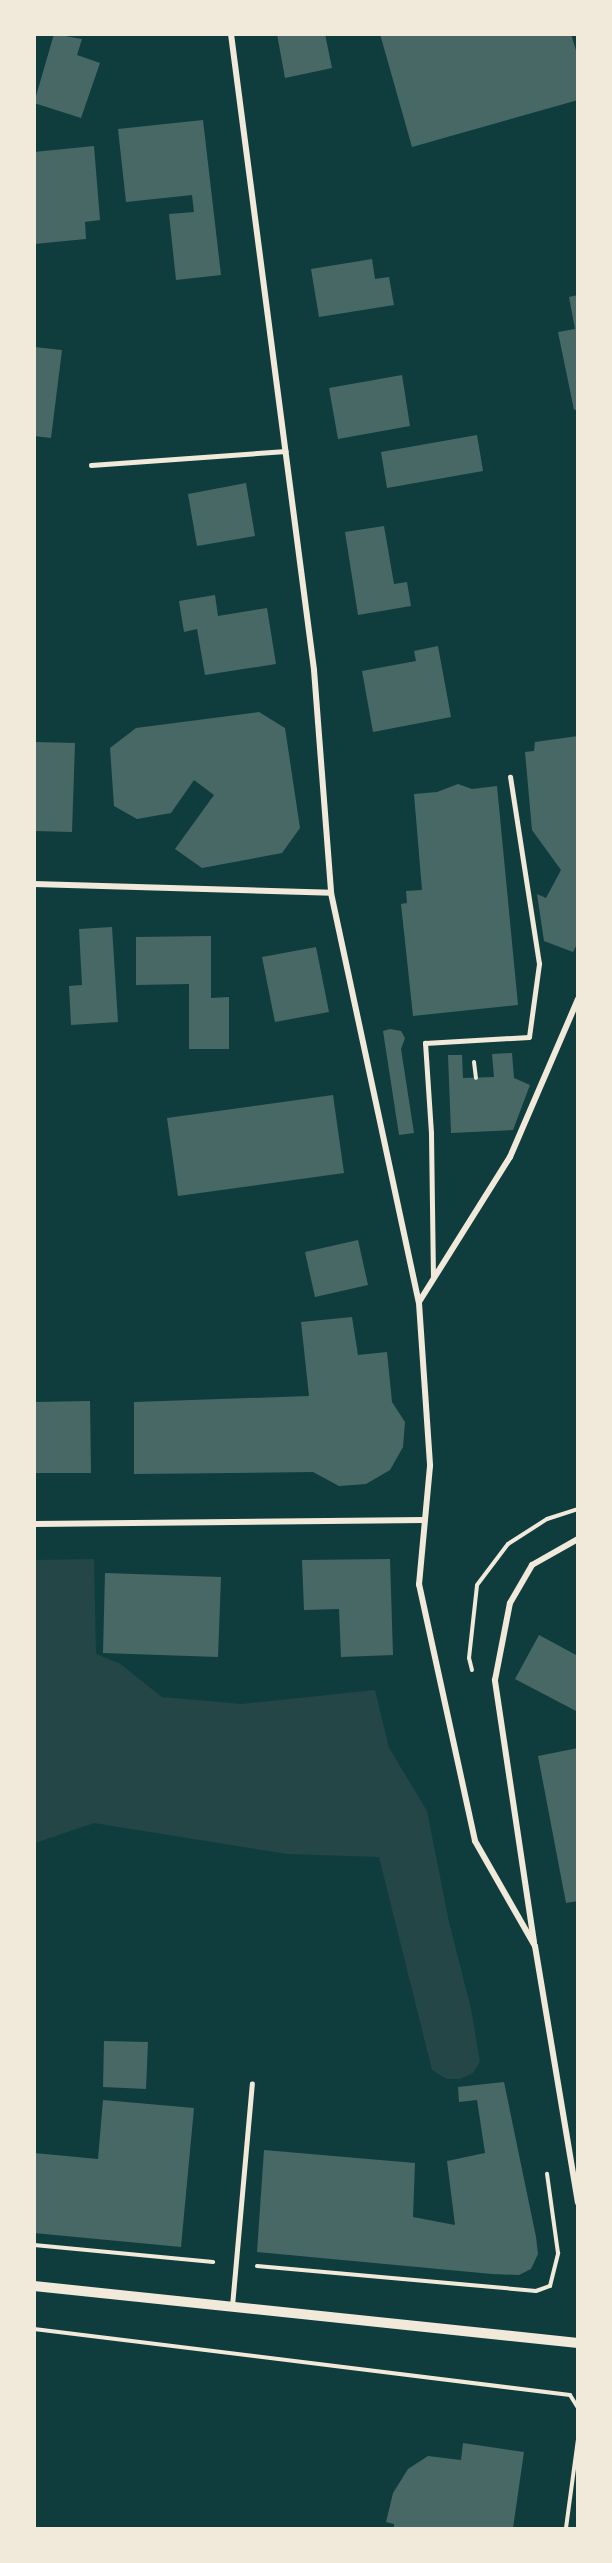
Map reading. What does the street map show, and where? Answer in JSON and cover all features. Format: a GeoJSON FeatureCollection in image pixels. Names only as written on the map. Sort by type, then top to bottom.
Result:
{"type":"FeatureCollection","features":[{"type":"Feature","properties":{"kind":"street"},"geometry":{"type":"LineString","coordinates":[[231,34],[314,670],[331,893],[419,1303],[430,1466],[419,1584],[474,1841],[535,1946]]}},
{"type":"Feature","properties":{"kind":"street"},"geometry":{"type":"LineString","coordinates":[[34,884],[331,893]]}},
{"type":"Feature","properties":{"kind":"street"},"geometry":{"type":"LineString","coordinates":[[419,1303],[510,1158],[578,999]]}},
{"type":"Feature","properties":{"kind":"street"},"geometry":{"type":"LineString","coordinates":[[34,1524],[424,1520]]}},
{"type":"Feature","properties":{"kind":"street"},"geometry":{"type":"LineString","coordinates":[[578,1539],[532,1565],[510,1603],[495,1680],[535,1946],[578,2202]]}},
{"type":"Feature","properties":{"kind":"street"},"geometry":{"type":"LineString","coordinates":[[34,2286],[578,2343]]}},
{"type":"Feature","properties":{"kind":"lane"},"geometry":{"type":"LineString","coordinates":[[91,465],[285,451]]}},
{"type":"Feature","properties":{"kind":"lane"},"geometry":{"type":"LineString","coordinates":[[433,1278],[431,1133],[425,1043],[529,1037],[539,964],[510,777]]}},
{"type":"Feature","properties":{"kind":"lane"},"geometry":{"type":"LineString","coordinates":[[232,2306],[252,2085]]}},
{"type":"Feature","properties":{"kind":"path"},"geometry":{"type":"LineString","coordinates":[[34,2245],[536,2291]]}},
{"type":"Feature","properties":{"kind":"path"},"geometry":{"type":"LineString","coordinates":[[34,2329],[570,2395],[578,2408]]}},
{"type":"Feature","properties":{"kind":"path"},"geometry":{"type":"LineString","coordinates":[[566,2529],[578,2439]]}},
{"type":"Feature","properties":{"kind":"shaded area"},"geometry":{"type":"Polygon","coordinates":[[[94,1559],[96,1654],[119,1663],[162,1697],[242,1704],[375,1690],[389,1748],[427,1811],[449,1922],[471,2009],[480,2062],[473,2073],[460,2079],[447,2079],[432,2070],[379,1857],[287,1854],[94,1823],[35,1843],[35,1560],[94,1559]]]}},
{"type":"Feature","properties":{"kind":"building"},"geometry":{"type":"Polygon","coordinates":[[[54,34],[82,39],[77,55],[100,63],[81,118],[34,103],[54,34]]]}},
{"type":"Feature","properties":{"kind":"building"},"geometry":{"type":"Polygon","coordinates":[[[277,34],[325,34],[332,68],[285,78],[277,34]]]}},
{"type":"Feature","properties":{"kind":"building"},"geometry":{"type":"Polygon","coordinates":[[[380,34],[571,34],[578,57],[578,100],[412,147],[380,34]]]}},
{"type":"Feature","properties":{"kind":"building"},"geometry":{"type":"Polygon","coordinates":[[[203,120],[221,275],[176,280],[169,214],[194,212],[192,195],[126,202],[118,129],[203,120]]]}},
{"type":"Feature","properties":{"kind":"building"},"geometry":{"type":"Polygon","coordinates":[[[94,146],[100,220],[85,222],[86,239],[34,244],[34,152],[94,146]]]}},
{"type":"Feature","properties":{"kind":"building"},"geometry":{"type":"Polygon","coordinates":[[[372,259],[375,279],[389,277],[394,305],[319,317],[311,269],[372,259]]]}},
{"type":"Feature","properties":{"kind":"building"},"geometry":{"type":"Polygon","coordinates":[[[578,295],[578,409],[574,410],[558,332],[575,329],[569,297],[578,295]]]}},
{"type":"Feature","properties":{"kind":"building"},"geometry":{"type":"Polygon","coordinates":[[[34,347],[62,350],[51,438],[34,436],[34,347]]]}},
{"type":"Feature","properties":{"kind":"building"},"geometry":{"type":"Polygon","coordinates":[[[402,375],[410,426],[338,439],[329,388],[402,375]]]}},
{"type":"Feature","properties":{"kind":"building"},"geometry":{"type":"Polygon","coordinates":[[[477,435],[483,471],[387,488],[381,452],[477,435]]]}},
{"type":"Feature","properties":{"kind":"building"},"geometry":{"type":"Polygon","coordinates":[[[246,483],[255,536],[197,546],[188,494],[246,483]]]}},
{"type":"Feature","properties":{"kind":"building"},"geometry":{"type":"Polygon","coordinates":[[[384,526],[394,584],[407,582],[411,606],[358,615],[345,532],[384,526]]]}},
{"type":"Feature","properties":{"kind":"building"},"geometry":{"type":"Polygon","coordinates":[[[215,595],[218,616],[267,608],[276,664],[205,675],[197,629],[184,632],[179,601],[215,595]]]}},
{"type":"Feature","properties":{"kind":"building"},"geometry":{"type":"Polygon","coordinates":[[[438,646],[451,717],[373,732],[362,671],[416,661],[414,651],[438,646]]]}},
{"type":"Feature","properties":{"kind":"building"},"geometry":{"type":"Polygon","coordinates":[[[259,712],[285,728],[300,828],[282,853],[202,868],[175,849],[214,795],[194,780],[171,813],[137,819],[114,806],[110,748],[136,728],[259,712]]]}},
{"type":"Feature","properties":{"kind":"building"},"geometry":{"type":"Polygon","coordinates":[[[578,736],[578,942],[573,952],[544,941],[537,894],[546,898],[561,870],[532,830],[525,752],[534,751],[535,742],[578,736]]]}},
{"type":"Feature","properties":{"kind":"building"},"geometry":{"type":"Polygon","coordinates":[[[34,742],[75,743],[72,832],[34,831],[34,742]]]}},
{"type":"Feature","properties":{"kind":"building"},"geometry":{"type":"Polygon","coordinates":[[[458,784],[472,789],[497,786],[518,1005],[413,1016],[401,904],[407,903],[406,891],[422,890],[414,794],[437,792],[458,784]]]}},
{"type":"Feature","properties":{"kind":"building"},"geometry":{"type":"Polygon","coordinates":[[[112,927],[118,1022],[71,1025],[69,986],[82,985],[79,929],[112,927]]]}},
{"type":"Feature","properties":{"kind":"building"},"geometry":{"type":"Polygon","coordinates":[[[211,936],[211,998],[229,997],[229,1049],[189,1049],[189,984],[136,985],[136,937],[211,936]]]}},
{"type":"Feature","properties":{"kind":"building"},"geometry":{"type":"Polygon","coordinates":[[[316,947],[329,1012],[275,1022],[262,957],[316,947]]]}},
{"type":"Feature","properties":{"kind":"building"},"geometry":{"type":"Polygon","coordinates":[[[390,1029],[401,1031],[405,1038],[401,1049],[414,1133],[399,1135],[383,1031],[390,1029]]]}},
{"type":"Feature","properties":{"kind":"building"},"geometry":{"type":"Polygon","coordinates":[[[512,1053],[514,1078],[530,1085],[513,1130],[451,1133],[448,1055],[462,1055],[463,1078],[494,1077],[492,1054],[512,1053]]]}},
{"type":"Feature","properties":{"kind":"building"},"geometry":{"type":"Polygon","coordinates":[[[333,1095],[344,1173],[178,1196],[167,1118],[333,1095]]]}},
{"type":"Feature","properties":{"kind":"building"},"geometry":{"type":"Polygon","coordinates":[[[358,1240],[368,1285],[315,1297],[305,1252],[358,1240]]]}},
{"type":"Feature","properties":{"kind":"building"},"geometry":{"type":"Polygon","coordinates":[[[352,1317],[358,1355],[387,1352],[392,1402],[405,1422],[403,1447],[390,1470],[366,1484],[339,1486],[313,1472],[134,1474],[134,1402],[309,1396],[301,1322],[352,1317]]]}},
{"type":"Feature","properties":{"kind":"building"},"geometry":{"type":"Polygon","coordinates":[[[90,1401],[91,1473],[34,1473],[34,1402],[90,1401]]]}},
{"type":"Feature","properties":{"kind":"building"},"geometry":{"type":"Polygon","coordinates":[[[390,1559],[393,1655],[341,1657],[339,1609],[304,1610],[302,1560],[390,1559]]]}},
{"type":"Feature","properties":{"kind":"building"},"geometry":{"type":"Polygon","coordinates":[[[105,1573],[221,1577],[218,1657],[103,1653],[105,1573]]]}},
{"type":"Feature","properties":{"kind":"building"},"geometry":{"type":"Polygon","coordinates":[[[539,1635],[578,1656],[578,1712],[515,1679],[539,1635]]]}},
{"type":"Feature","properties":{"kind":"building"},"geometry":{"type":"Polygon","coordinates":[[[578,1748],[578,1901],[566,1903],[538,1756],[578,1748]]]}},
{"type":"Feature","properties":{"kind":"building"},"geometry":{"type":"Polygon","coordinates":[[[104,2041],[148,2042],[146,2089],[103,2087],[104,2041]]]}},
{"type":"Feature","properties":{"kind":"building"},"geometry":{"type":"Polygon","coordinates":[[[504,2082],[536,2237],[538,2254],[531,2269],[519,2275],[492,2274],[257,2252],[264,2150],[415,2163],[413,2217],[455,2225],[447,2161],[485,2153],[477,2100],[459,2102],[458,2087],[504,2082]]]}},
{"type":"Feature","properties":{"kind":"building"},"geometry":{"type":"Polygon","coordinates":[[[103,2100],[194,2108],[181,2247],[34,2233],[34,2153],[98,2159],[103,2100]]]}},
{"type":"Feature","properties":{"kind":"building"},"geometry":{"type":"Polygon","coordinates":[[[463,2443],[524,2452],[513,2528],[394,2528],[394,2524],[386,2522],[393,2493],[408,2469],[428,2456],[461,2460],[463,2443]]]}}]}
